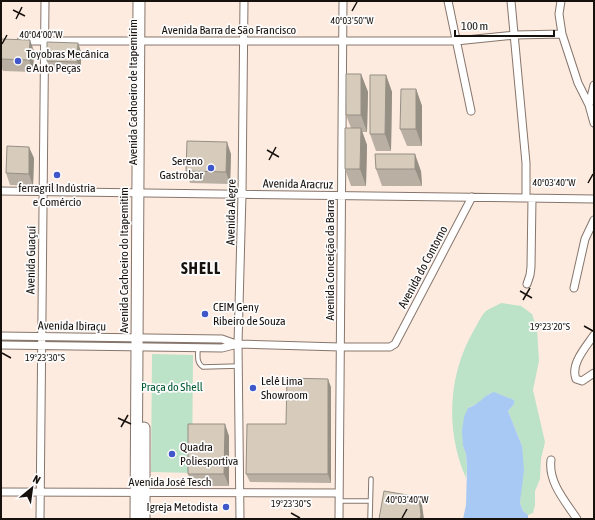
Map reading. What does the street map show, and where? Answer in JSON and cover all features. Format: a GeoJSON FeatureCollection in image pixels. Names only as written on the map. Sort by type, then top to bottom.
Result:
{"type":"FeatureCollection","features":[{"type":"Feature","properties":{"kind":"street","name":"Avenida Guaçuí"},"geometry":{"type":"LineString","coordinates":[[40,519],[44,1]]}},
{"type":"Feature","properties":{"kind":"street"},"geometry":{"type":"LineString","coordinates":[[139,1],[142,41]]}},
{"type":"Feature","properties":{"kind":"street","name":"Avenida Cachoeiro de Itapemirim"},"geometry":{"type":"LineString","coordinates":[[144,519],[140,492],[141,193],[142,41],[146,1]]}},
{"type":"Feature","properties":{"kind":"street","name":"Avenida Alegre"},"geometry":{"type":"LineString","coordinates":[[240,519],[238,344],[242,194],[244,1]]}},
{"type":"Feature","properties":{"kind":"street","name":"Avenida Conceição da Barra"},"geometry":{"type":"LineString","coordinates":[[339,519],[343,1]]}},
{"type":"Feature","properties":{"kind":"street"},"geometry":{"type":"LineString","coordinates":[[448,1],[471,111]]}},
{"type":"Feature","properties":{"kind":"street"},"geometry":{"type":"LineString","coordinates":[[511,1],[529,198],[531,266],[527,284]]}},
{"type":"Feature","properties":{"kind":"street"},"geometry":{"type":"LineString","coordinates":[[561,1],[559,14],[562,34],[578,83],[589,105],[594,123]]}},
{"type":"Feature","properties":{"kind":"street","name":"Avenida Barra de São Francisco"},"geometry":{"type":"LineString","coordinates":[[15,41],[456,41],[515,35],[562,34]]}},
{"type":"Feature","properties":{"kind":"street"},"geometry":{"type":"LineString","coordinates":[[589,105],[594,85]]}},
{"type":"Feature","properties":{"kind":"street","name":"Avenida Aracruz"},"geometry":{"type":"LineString","coordinates":[[1,191],[594,198]]}},
{"type":"Feature","properties":{"kind":"street","name":"Avenida do Contorno"},"geometry":{"type":"LineString","coordinates":[[393,346],[472,197]]}},
{"type":"Feature","properties":{"kind":"street"},"geometry":{"type":"LineString","coordinates":[[574,288],[585,239],[594,220]]}},
{"type":"Feature","properties":{"kind":"street"},"geometry":{"type":"LineString","coordinates":[[594,335],[581,353],[576,366],[575,376],[576,379],[582,381],[594,373]]}},
{"type":"Feature","properties":{"kind":"street","name":"Avenida Ibiraçu"},"geometry":{"type":"LineString","coordinates":[[1,336],[141,343],[198,348],[222,348],[238,344]]}},
{"type":"Feature","properties":{"kind":"street","name":"Avenida Ibiraçu"},"geometry":{"type":"LineString","coordinates":[[1,345],[41,346],[222,339],[238,344],[340,347],[393,346]]}},
{"type":"Feature","properties":{"kind":"street"},"geometry":{"type":"LineString","coordinates":[[551,460],[550,469],[552,477],[557,488],[577,519]]}},
{"type":"Feature","properties":{"kind":"street","name":"Avenida José Tesch"},"geometry":{"type":"LineString","coordinates":[[1,492],[240,493],[339,497]]}},
{"type":"Feature","properties":{"kind":"street"},"geometry":{"type":"LineString","coordinates":[[136,519],[140,492]]}},
{"type":"Feature","properties":{"kind":"lane"},"geometry":{"type":"LineString","coordinates":[[198,348],[198,361],[199,365],[202,367],[239,366]]}},
{"type":"Feature","properties":{"kind":"lane"},"geometry":{"type":"LineString","coordinates":[[370,519],[371,479]]}},
{"type":"Feature","properties":{"kind":"lane"},"geometry":{"type":"LineString","coordinates":[[339,497],[370,501]]}},
{"type":"Feature","properties":{"kind":"green space"},"geometry":{"type":"Polygon","coordinates":[[[501,303],[521,306],[532,314],[537,329],[539,361],[533,390],[545,442],[541,459],[540,479],[535,491],[535,505],[533,513],[528,515],[523,511],[520,503],[522,481],[522,446],[508,411],[514,404],[514,400],[501,395],[489,394],[480,402],[468,408],[463,446],[466,454],[466,478],[459,460],[452,422],[452,403],[455,384],[465,347],[485,312],[501,303]]]}},
{"type":"Feature","properties":{"kind":"green space","name":"Praça do Shell"},"geometry":{"type":"Polygon","coordinates":[[[152,354],[193,355],[192,473],[151,472],[152,354]]]}},
{"type":"Feature","properties":{"kind":"water"},"geometry":{"type":"Polygon","coordinates":[[[494,392],[514,400],[514,404],[508,411],[522,446],[524,470],[520,503],[523,511],[528,515],[528,519],[463,519],[466,505],[467,468],[462,431],[464,417],[468,408],[494,392]]]}},
{"type":"Feature","properties":{"kind":"building"},"geometry":{"type":"Polygon","coordinates":[[[1,39],[30,40],[29,60],[1,59],[1,39]]]}},
{"type":"Feature","properties":{"kind":"building"},"geometry":{"type":"Polygon","coordinates":[[[47,42],[78,43],[77,62],[47,61],[47,42]]]}},
{"type":"Feature","properties":{"kind":"building"},"geometry":{"type":"Polygon","coordinates":[[[346,74],[361,74],[361,115],[346,115],[346,74]]]}},
{"type":"Feature","properties":{"kind":"building"},"geometry":{"type":"Polygon","coordinates":[[[370,75],[386,75],[385,134],[370,134],[370,75]]]}},
{"type":"Feature","properties":{"kind":"building"},"geometry":{"type":"Polygon","coordinates":[[[401,89],[416,89],[416,129],[400,129],[401,89]]]}},
{"type":"Feature","properties":{"kind":"building"},"geometry":{"type":"Polygon","coordinates":[[[345,128],[361,128],[360,169],[345,169],[345,128]]]}},
{"type":"Feature","properties":{"kind":"building"},"geometry":{"type":"Polygon","coordinates":[[[187,141],[227,142],[226,172],[186,171],[187,141]]]}},
{"type":"Feature","properties":{"kind":"building"},"geometry":{"type":"Polygon","coordinates":[[[7,146],[29,147],[29,174],[6,173],[7,146]]]}},
{"type":"Feature","properties":{"kind":"building"},"geometry":{"type":"Polygon","coordinates":[[[375,154],[415,154],[415,169],[376,169],[375,154]]]}},
{"type":"Feature","properties":{"kind":"building"},"geometry":{"type":"Polygon","coordinates":[[[287,378],[328,379],[328,474],[246,474],[247,424],[286,424],[287,378]]]}},
{"type":"Feature","properties":{"kind":"building"},"geometry":{"type":"Polygon","coordinates":[[[188,424],[225,424],[224,474],[188,474],[188,424]]]}},
{"type":"Feature","properties":{"kind":"building"},"geometry":{"type":"Polygon","coordinates":[[[384,491],[419,497],[420,519],[379,519],[384,491]]]}},
{"type":"Feature","properties":{"kind":"place","name":"Toyobras Mecânica e Auto Peças"},"geometry":{"type":"Point","coordinates":[18,61]}},
{"type":"Feature","properties":{"kind":"place","name":"Sereno Gastrobar"},"geometry":{"type":"Point","coordinates":[211,168]}},
{"type":"Feature","properties":{"kind":"place","name":"ferragril Indústria e Comércio"},"geometry":{"type":"Point","coordinates":[57,175]}},
{"type":"Feature","properties":{"kind":"place","name":"CEIM Geny Ribeiro de Souza"},"geometry":{"type":"Point","coordinates":[205,314]}},
{"type":"Feature","properties":{"kind":"place","name":"Lelê Lima Showroom"},"geometry":{"type":"Point","coordinates":[253,388]}},
{"type":"Feature","properties":{"kind":"place","name":"Quadra Poliesportiva"},"geometry":{"type":"Point","coordinates":[172,454]}},
{"type":"Feature","properties":{"kind":"place","name":"Igreja Metodista"},"geometry":{"type":"Point","coordinates":[226,507]}},
{"type":"Feature","properties":{"kind":"district","name":"SHELL"},"geometry":{"type":"Point","coordinates":[201,268]}}]}
